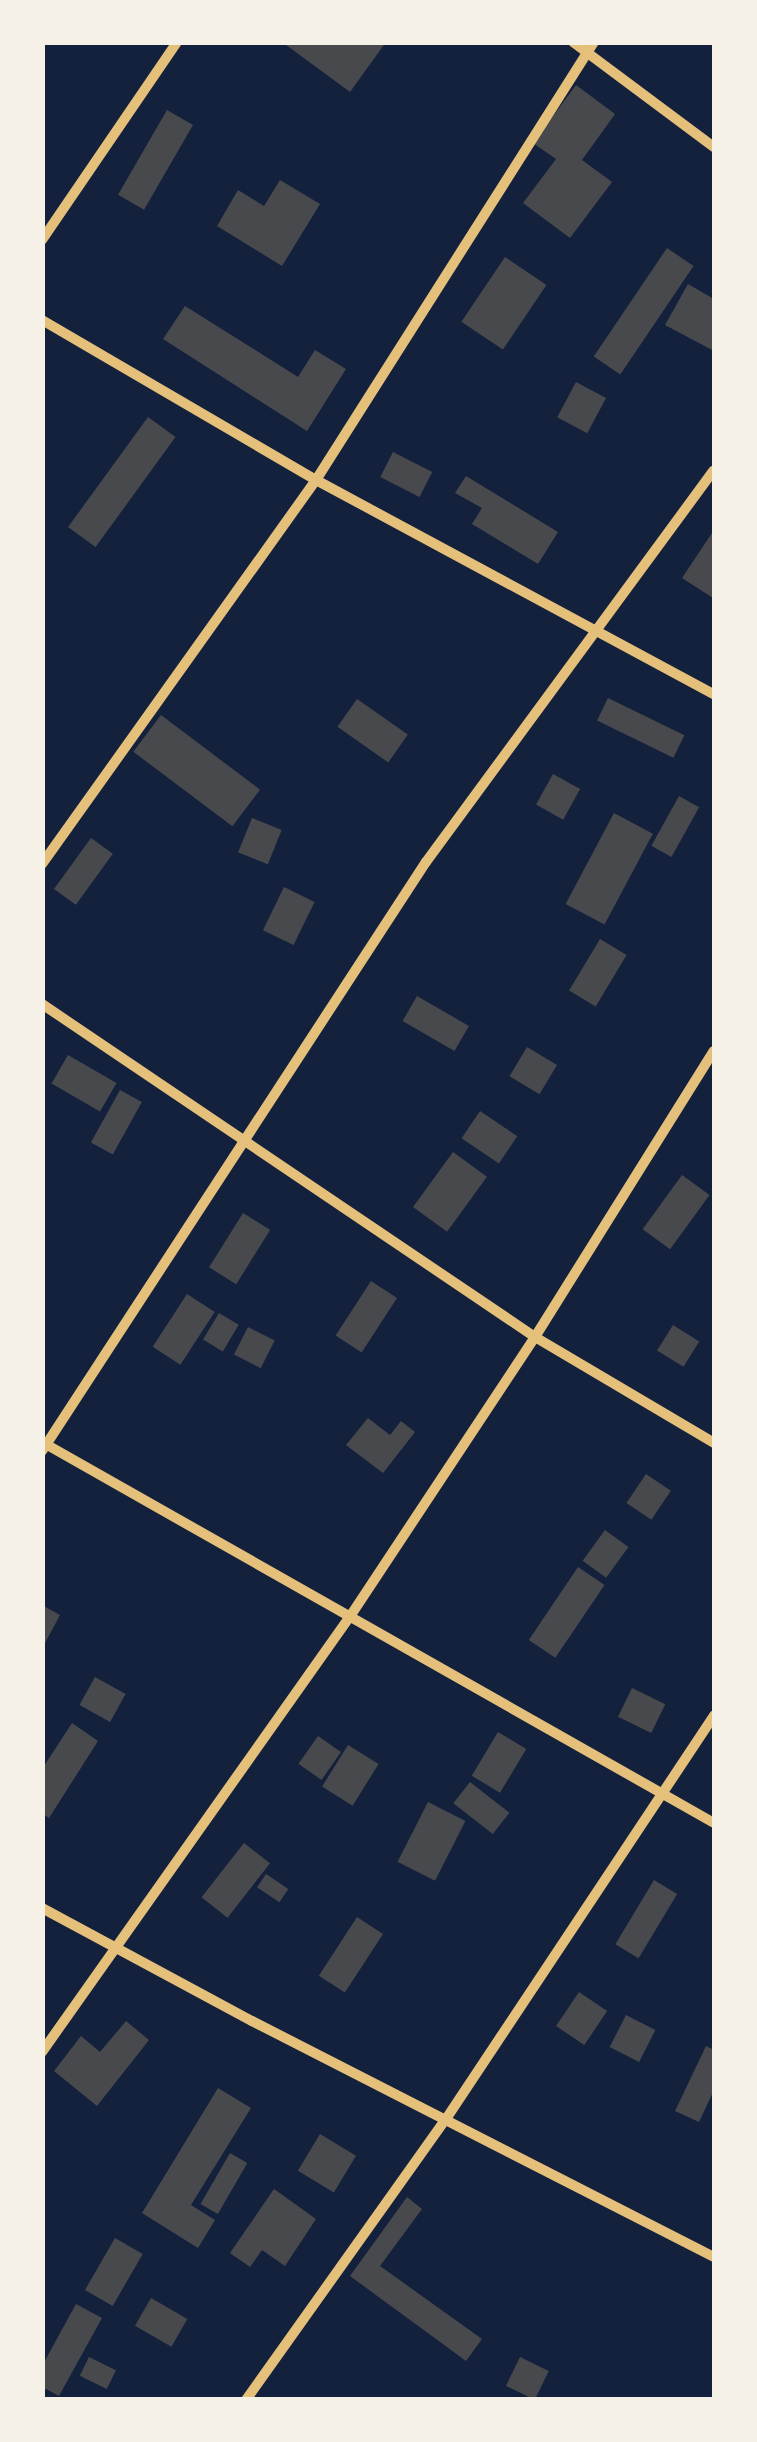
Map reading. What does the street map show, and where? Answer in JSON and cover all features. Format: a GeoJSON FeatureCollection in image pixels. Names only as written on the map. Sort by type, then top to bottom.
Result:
{"type":"FeatureCollection","features":[{"type":"Feature","properties":{"kind":"street"},"geometry":{"type":"LineString","coordinates":[[42,240],[177,42]]}},
{"type":"Feature","properties":{"kind":"street"},"geometry":{"type":"LineString","coordinates":[[572,42],[591,48],[714,147]]}},
{"type":"Feature","properties":{"kind":"street"},"geometry":{"type":"LineString","coordinates":[[42,864],[316,480],[591,48]]}},
{"type":"Feature","properties":{"kind":"street"},"geometry":{"type":"LineString","coordinates":[[42,320],[316,480],[714,694]]}},
{"type":"Feature","properties":{"kind":"street"},"geometry":{"type":"LineString","coordinates":[[714,470],[426,862],[44,1446],[351,1615],[714,1823]]}},
{"type":"Feature","properties":{"kind":"street"},"geometry":{"type":"LineString","coordinates":[[42,1004],[535,1337],[714,1443]]}},
{"type":"Feature","properties":{"kind":"street"},"geometry":{"type":"LineString","coordinates":[[42,2052],[351,1615],[535,1337],[714,1051]]}},
{"type":"Feature","properties":{"kind":"street"},"geometry":{"type":"LineString","coordinates":[[246,2400],[446,2119],[714,1716]]}},
{"type":"Feature","properties":{"kind":"street"},"geometry":{"type":"LineString","coordinates":[[42,1908],[714,2256]]}},
{"type":"Feature","properties":{"kind":"building"},"geometry":{"type":"Polygon","coordinates":[[[282,42],[386,42],[350,92],[282,42]]]}},
{"type":"Feature","properties":{"kind":"building"},"geometry":{"type":"Polygon","coordinates":[[[576,85],[615,114],[582,160],[612,182],[570,238],[523,203],[556,159],[533,143],[576,85]]]}},
{"type":"Feature","properties":{"kind":"building"},"geometry":{"type":"Polygon","coordinates":[[[167,110],[193,125],[144,210],[118,195],[167,110]]]}},
{"type":"Feature","properties":{"kind":"building"},"geometry":{"type":"Polygon","coordinates":[[[280,180],[320,204],[282,266],[217,226],[238,190],[264,206],[280,180]]]}},
{"type":"Feature","properties":{"kind":"building"},"geometry":{"type":"Polygon","coordinates":[[[667,248],[694,266],[620,374],[594,357],[667,248]]]}},
{"type":"Feature","properties":{"kind":"building"},"geometry":{"type":"Polygon","coordinates":[[[505,257],[546,285],[503,350],[461,322],[505,257]]]}},
{"type":"Feature","properties":{"kind":"building"},"geometry":{"type":"Polygon","coordinates":[[[688,284],[714,299],[714,351],[665,325],[688,284]]]}},
{"type":"Feature","properties":{"kind":"building"},"geometry":{"type":"Polygon","coordinates":[[[185,306],[298,377],[315,350],[346,369],[307,431],[163,339],[185,306]]]}},
{"type":"Feature","properties":{"kind":"building"},"geometry":{"type":"Polygon","coordinates":[[[576,382],[606,398],[587,433],[557,417],[576,382]]]}},
{"type":"Feature","properties":{"kind":"building"},"geometry":{"type":"Polygon","coordinates":[[[148,417],[176,437],[96,547],[68,527],[148,417]]]}},
{"type":"Feature","properties":{"kind":"building"},"geometry":{"type":"Polygon","coordinates":[[[393,452],[432,472],[419,497],[380,477],[393,452]]]}},
{"type":"Feature","properties":{"kind":"building"},"geometry":{"type":"Polygon","coordinates":[[[466,476],[558,532],[538,564],[472,524],[482,508],[455,493],[466,476]]]}},
{"type":"Feature","properties":{"kind":"building"},"geometry":{"type":"Polygon","coordinates":[[[714,530],[714,595],[713,598],[682,578],[714,530]]]}},
{"type":"Feature","properties":{"kind":"building"},"geometry":{"type":"Polygon","coordinates":[[[608,698],[684,735],[673,758],[597,720],[608,698]]]}},
{"type":"Feature","properties":{"kind":"building"},"geometry":{"type":"Polygon","coordinates":[[[357,699],[408,735],[388,762],[337,727],[357,699]]]}},
{"type":"Feature","properties":{"kind":"building"},"geometry":{"type":"Polygon","coordinates":[[[161,715],[260,790],[232,826],[133,752],[161,715]]]}},
{"type":"Feature","properties":{"kind":"building"},"geometry":{"type":"Polygon","coordinates":[[[553,774],[580,789],[563,820],[536,805],[553,774]]]}},
{"type":"Feature","properties":{"kind":"building"},"geometry":{"type":"Polygon","coordinates":[[[679,796],[699,807],[671,857],[651,846],[679,796]]]}},
{"type":"Feature","properties":{"kind":"building"},"geometry":{"type":"Polygon","coordinates":[[[614,813],[653,834],[604,925],[566,904],[614,813]]]}},
{"type":"Feature","properties":{"kind":"building"},"geometry":{"type":"Polygon","coordinates":[[[252,818],[282,830],[268,864],[238,852],[252,818]]]}},
{"type":"Feature","properties":{"kind":"building"},"geometry":{"type":"Polygon","coordinates":[[[91,838],[113,854],[76,905],[54,889],[91,838]]]}},
{"type":"Feature","properties":{"kind":"building"},"geometry":{"type":"Polygon","coordinates":[[[284,887],[315,902],[294,945],[263,930],[284,887]]]}},
{"type":"Feature","properties":{"kind":"building"},"geometry":{"type":"Polygon","coordinates":[[[600,939],[627,955],[596,1006],[569,990],[600,939]]]}},
{"type":"Feature","properties":{"kind":"building"},"geometry":{"type":"Polygon","coordinates":[[[417,996],[469,1026],[454,1051],[403,1021],[417,996]]]}},
{"type":"Feature","properties":{"kind":"building"},"geometry":{"type":"Polygon","coordinates":[[[527,1047],[557,1065],[539,1094],[509,1076],[527,1047]]]}},
{"type":"Feature","properties":{"kind":"building"},"geometry":{"type":"Polygon","coordinates":[[[68,1055],[116,1083],[100,1112],[52,1084],[68,1055]]]}},
{"type":"Feature","properties":{"kind":"building"},"geometry":{"type":"Polygon","coordinates":[[[120,1090],[142,1102],[113,1155],[91,1142],[120,1090]]]}},
{"type":"Feature","properties":{"kind":"building"},"geometry":{"type":"Polygon","coordinates":[[[480,1111],[517,1136],[499,1164],[462,1138],[480,1111]]]}},
{"type":"Feature","properties":{"kind":"building"},"geometry":{"type":"Polygon","coordinates":[[[453,1152],[487,1177],[447,1232],[413,1207],[453,1152]]]}},
{"type":"Feature","properties":{"kind":"building"},"geometry":{"type":"Polygon","coordinates":[[[682,1175],[710,1195],[670,1249],[643,1229],[682,1175]]]}},
{"type":"Feature","properties":{"kind":"building"},"geometry":{"type":"Polygon","coordinates":[[[243,1213],[270,1230],[236,1284],[209,1267],[243,1213]]]}},
{"type":"Feature","properties":{"kind":"building"},"geometry":{"type":"Polygon","coordinates":[[[371,1281],[397,1298],[362,1352],[336,1336],[371,1281]]]}},
{"type":"Feature","properties":{"kind":"building"},"geometry":{"type":"Polygon","coordinates":[[[187,1294],[215,1312],[180,1365],[153,1347],[187,1294]]]}},
{"type":"Feature","properties":{"kind":"building"},"geometry":{"type":"Polygon","coordinates":[[[219,1313],[239,1325],[223,1351],[203,1340],[219,1313]]]}},
{"type":"Feature","properties":{"kind":"building"},"geometry":{"type":"Polygon","coordinates":[[[673,1325],[699,1341],[683,1367],[657,1350],[673,1325]]]}},
{"type":"Feature","properties":{"kind":"building"},"geometry":{"type":"Polygon","coordinates":[[[248,1327],[275,1341],[261,1368],[234,1355],[248,1327]]]}},
{"type":"Feature","properties":{"kind":"building"},"geometry":{"type":"Polygon","coordinates":[[[368,1418],[390,1435],[401,1421],[415,1432],[383,1473],[346,1445],[368,1418]]]}},
{"type":"Feature","properties":{"kind":"building"},"geometry":{"type":"Polygon","coordinates":[[[646,1474],[671,1491],[651,1520],[626,1503],[646,1474]]]}},
{"type":"Feature","properties":{"kind":"building"},"geometry":{"type":"Polygon","coordinates":[[[605,1530],[628,1547],[606,1578],[583,1561],[605,1530]]]}},
{"type":"Feature","properties":{"kind":"building"},"geometry":{"type":"Polygon","coordinates":[[[578,1567],[605,1585],[555,1658],[529,1640],[578,1567]]]}},
{"type":"Feature","properties":{"kind":"building"},"geometry":{"type":"Polygon","coordinates":[[[42,1605],[60,1615],[45,1643],[42,1642],[42,1605]]]}},
{"type":"Feature","properties":{"kind":"building"},"geometry":{"type":"Polygon","coordinates":[[[95,1677],[126,1694],[110,1722],[79,1705],[95,1677]]]}},
{"type":"Feature","properties":{"kind":"building"},"geometry":{"type":"Polygon","coordinates":[[[632,1688],[665,1704],[651,1733],[618,1717],[632,1688]]]}},
{"type":"Feature","properties":{"kind":"building"},"geometry":{"type":"Polygon","coordinates":[[[72,1723],[98,1741],[49,1818],[42,1813],[42,1769],[72,1723]]]}},
{"type":"Feature","properties":{"kind":"building"},"geometry":{"type":"Polygon","coordinates":[[[498,1732],[526,1749],[500,1793],[472,1776],[498,1732]]]}},
{"type":"Feature","properties":{"kind":"building"},"geometry":{"type":"Polygon","coordinates":[[[318,1736],[341,1752],[321,1780],[298,1764],[318,1736]]]}},
{"type":"Feature","properties":{"kind":"building"},"geometry":{"type":"Polygon","coordinates":[[[348,1745],[379,1764],[353,1806],[322,1787],[348,1745]]]}},
{"type":"Feature","properties":{"kind":"building"},"geometry":{"type":"Polygon","coordinates":[[[470,1782],[509,1813],[493,1834],[453,1803],[470,1782]]]}},
{"type":"Feature","properties":{"kind":"building"},"geometry":{"type":"Polygon","coordinates":[[[428,1802],[465,1821],[435,1881],[398,1862],[428,1802]]]}},
{"type":"Feature","properties":{"kind":"building"},"geometry":{"type":"Polygon","coordinates":[[[244,1843],[270,1863],[228,1918],[202,1897],[244,1843]]]}},
{"type":"Feature","properties":{"kind":"building"},"geometry":{"type":"Polygon","coordinates":[[[266,1874],[288,1889],[279,1902],[257,1887],[266,1874]]]}},
{"type":"Feature","properties":{"kind":"building"},"geometry":{"type":"Polygon","coordinates":[[[654,1880],[677,1894],[639,1958],[615,1944],[654,1880]]]}},
{"type":"Feature","properties":{"kind":"building"},"geometry":{"type":"Polygon","coordinates":[[[357,1917],[383,1934],[345,1993],[319,1976],[357,1917]]]}},
{"type":"Feature","properties":{"kind":"building"},"geometry":{"type":"Polygon","coordinates":[[[579,1992],[607,2011],[584,2045],[556,2026],[579,1992]]]}},
{"type":"Feature","properties":{"kind":"building"},"geometry":{"type":"Polygon","coordinates":[[[626,2015],[655,2030],[639,2062],[610,2047],[626,2015]]]}},
{"type":"Feature","properties":{"kind":"building"},"geometry":{"type":"Polygon","coordinates":[[[126,2021],[149,2040],[97,2106],[54,2071],[81,2036],[100,2052],[126,2021]]]}},
{"type":"Feature","properties":{"kind":"building"},"geometry":{"type":"Polygon","coordinates":[[[706,2046],[714,2050],[714,2090],[699,2122],[675,2111],[706,2046]]]}},
{"type":"Feature","properties":{"kind":"building"},"geometry":{"type":"Polygon","coordinates":[[[218,2088],[251,2108],[191,2205],[215,2220],[198,2248],[142,2213],[218,2088]]]}},
{"type":"Feature","properties":{"kind":"building"},"geometry":{"type":"Polygon","coordinates":[[[320,2134],[356,2156],[334,2192],[298,2171],[320,2134]]]}},
{"type":"Feature","properties":{"kind":"building"},"geometry":{"type":"Polygon","coordinates":[[[230,2153],[247,2163],[218,2214],[200,2204],[230,2153]]]}},
{"type":"Feature","properties":{"kind":"building"},"geometry":{"type":"Polygon","coordinates":[[[274,2189],[316,2219],[285,2266],[262,2250],[250,2267],[230,2253],[274,2189]]]}},
{"type":"Feature","properties":{"kind":"building"},"geometry":{"type":"Polygon","coordinates":[[[407,2197],[422,2209],[380,2266],[482,2339],[466,2361],[350,2276],[407,2197]]]}},
{"type":"Feature","properties":{"kind":"building"},"geometry":{"type":"Polygon","coordinates":[[[115,2238],[143,2254],[113,2306],[85,2290],[115,2238]]]}},
{"type":"Feature","properties":{"kind":"building"},"geometry":{"type":"Polygon","coordinates":[[[151,2298],[187,2319],[171,2347],[135,2326],[151,2298]]]}},
{"type":"Feature","properties":{"kind":"building"},"geometry":{"type":"Polygon","coordinates":[[[76,2304],[102,2318],[59,2396],[42,2387],[42,2366],[76,2304]]]}},
{"type":"Feature","properties":{"kind":"building"},"geometry":{"type":"Polygon","coordinates":[[[89,2357],[116,2370],[107,2389],[80,2376],[89,2357]]]}},
{"type":"Feature","properties":{"kind":"building"},"geometry":{"type":"Polygon","coordinates":[[[520,2357],[549,2371],[535,2400],[506,2386],[520,2357]]]}}]}
